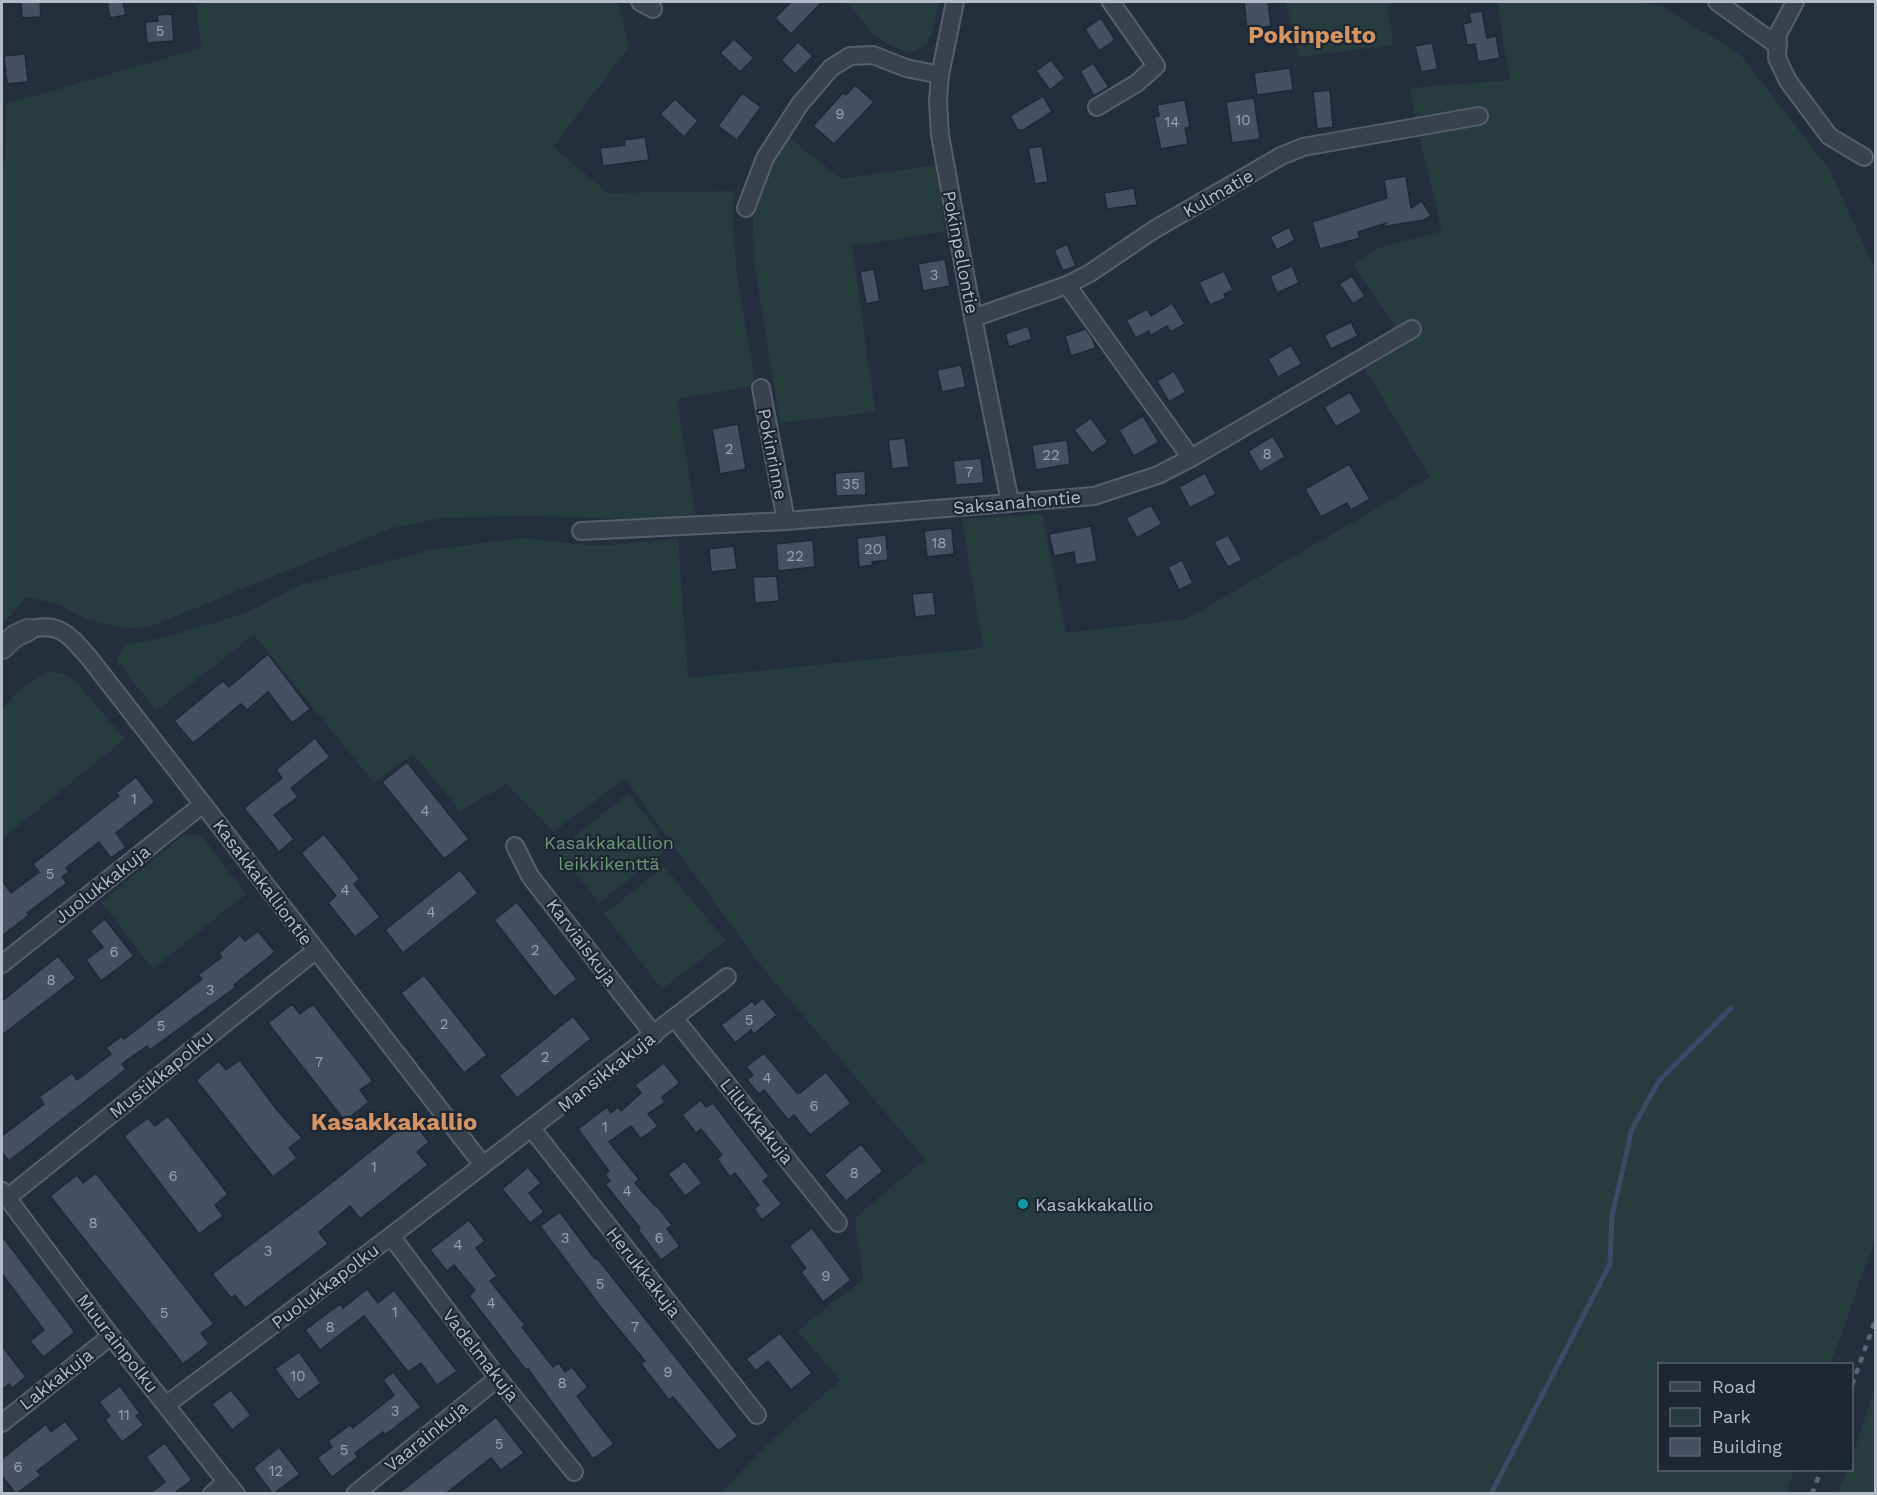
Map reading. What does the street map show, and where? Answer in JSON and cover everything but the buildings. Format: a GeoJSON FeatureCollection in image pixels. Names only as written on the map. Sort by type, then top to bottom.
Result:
{"type":"FeatureCollection","features":[{"type":"Feature","properties":{"kind":"street","name":"Pokinpellontie"},"geometry":{"type":"LineString","coordinates":[[955,2],[940,75],[938,101],[940,135],[973,318],[1010,502]]}},
{"type":"Feature","properties":{"kind":"street"},"geometry":{"type":"LineString","coordinates":[[1097,107],[1137,83],[1156,66],[1111,2]]}},
{"type":"Feature","properties":{"kind":"street"},"geometry":{"type":"LineString","coordinates":[[1717,2],[1778,46]]}},
{"type":"Feature","properties":{"kind":"street"},"geometry":{"type":"LineString","coordinates":[[1795,2],[1778,34],[1777,58],[1788,81],[1829,136],[1864,157]]}},
{"type":"Feature","properties":{"kind":"street"},"geometry":{"type":"LineString","coordinates":[[746,208],[765,158],[800,104],[831,68],[850,56],[873,55],[906,68],[940,75]]}},
{"type":"Feature","properties":{"kind":"street","name":"Kulmatie"},"geometry":{"type":"LineString","coordinates":[[973,318],[1067,285],[1090,273],[1155,229],[1281,156],[1303,147],[1479,116]]}},
{"type":"Feature","properties":{"kind":"street"},"geometry":{"type":"LineString","coordinates":[[1067,285],[1191,458]]}},
{"type":"Feature","properties":{"kind":"street","name":"Saksanahontie"},"geometry":{"type":"LineString","coordinates":[[581,531],[786,521],[1094,496],[1158,475],[1191,458],[1412,329]]}},
{"type":"Feature","properties":{"kind":"street","name":"Pokinrinne"},"geometry":{"type":"LineString","coordinates":[[761,388],[786,521]]}},
{"type":"Feature","properties":{"kind":"street","name":"Kasakkakalliontie"},"geometry":{"type":"LineString","coordinates":[[28,630],[45,626],[53,627],[67,634],[78,645],[483,1165]]}},
{"type":"Feature","properties":{"kind":"street"},"geometry":{"type":"LineString","coordinates":[[2,648],[15,636],[28,630]]}},
{"type":"Feature","properties":{"kind":"street","name":"Juolukkakuja"},"geometry":{"type":"LineString","coordinates":[[2,964],[203,804]]}},
{"type":"Feature","properties":{"kind":"street","name":"Karviaiskuja"},"geometry":{"type":"LineString","coordinates":[[515,846],[530,876],[654,1035]]}},
{"type":"Feature","properties":{"kind":"street","name":"Mustikkapolku"},"geometry":{"type":"LineString","coordinates":[[4,1195],[315,951]]}},
{"type":"Feature","properties":{"kind":"street","name":"Mansikkakuja"},"geometry":{"type":"LineString","coordinates":[[483,1165],[727,977]]}},
{"type":"Feature","properties":{"kind":"street","name":"Lillukkakuja"},"geometry":{"type":"LineString","coordinates":[[675,1019],[838,1223]]}},
{"type":"Feature","properties":{"kind":"street","name":"Herukkakuja"},"geometry":{"type":"LineString","coordinates":[[532,1129],[757,1415]]}},
{"type":"Feature","properties":{"kind":"street","name":"Puolukkapolku"},"geometry":{"type":"LineString","coordinates":[[166,1405],[483,1165]]}},
{"type":"Feature","properties":{"kind":"street","name":"Muurainpolku"},"geometry":{"type":"LineString","coordinates":[[4,1195],[231,1488]]}},
{"type":"Feature","properties":{"kind":"street","name":"Vadelmakuja"},"geometry":{"type":"LineString","coordinates":[[391,1236],[498,1377],[574,1472]]}},
{"type":"Feature","properties":{"kind":"street","name":"Lakkakuja"},"geometry":{"type":"LineString","coordinates":[[2,1423],[111,1336]]}},
{"type":"Feature","properties":{"kind":"street","name":"Vaarainkuja"},"geometry":{"type":"LineString","coordinates":[[355,1494],[498,1377]]}},
{"type":"Feature","properties":{"kind":"street"},"geometry":{"type":"LineString","coordinates":[[212,1494],[231,1488]]}},
{"type":"Feature","properties":{"kind":"green space"},"geometry":{"type":"Polygon","coordinates":[[[204,2],[618,2],[629,47],[553,147],[608,193],[734,191],[736,265],[756,386],[677,399],[696,520],[522,516],[441,518],[389,529],[149,627],[126,628],[88,620],[60,605],[27,597],[2,624],[2,161],[5,161],[6,104],[201,48],[196,6],[204,2]]]}},
{"type":"Feature","properties":{"kind":"green space"},"geometry":{"type":"Polygon","coordinates":[[[845,2],[939,2],[932,34],[925,46],[911,53],[877,37],[845,2]]]}},
{"type":"Feature","properties":{"kind":"green space"},"geometry":{"type":"Polygon","coordinates":[[[1286,2],[1403,2],[1387,4],[1393,45],[1299,57],[1286,2]]]}},
{"type":"Feature","properties":{"kind":"green space"},"geometry":{"type":"Polygon","coordinates":[[[1497,2],[1638,2],[1661,6],[1740,54],[1829,169],[1875,269],[1875,1239],[1831,1363],[1658,1363],[1658,1471],[1794,1471],[1786,1493],[721,1493],[766,1445],[840,1380],[797,1331],[863,1279],[855,1218],[925,1159],[764,970],[625,779],[553,832],[506,784],[460,811],[413,754],[374,783],[254,635],[156,711],[116,659],[126,644],[187,631],[246,613],[300,585],[431,550],[521,538],[597,546],[678,539],[688,678],[983,648],[962,519],[1042,514],[1066,633],[1186,619],[1430,477],[1365,369],[1407,343],[1353,264],[1381,247],[1442,231],[1410,88],[1510,80],[1497,2]]]}},
{"type":"Feature","properties":{"kind":"green space"},"geometry":{"type":"Polygon","coordinates":[[[788,136],[841,179],[935,165],[945,231],[852,246],[875,412],[780,423],[754,260],[753,220],[762,186],[778,151],[788,136]]]}},
{"type":"Feature","properties":{"kind":"green space"},"geometry":{"type":"Polygon","coordinates":[[[49,671],[64,674],[77,683],[125,739],[2,839],[2,709],[25,685],[49,671]]]}},
{"type":"Feature","properties":{"kind":"green space","name":"Kasakkakallion leikkikenttä"},"geometry":{"type":"Polygon","coordinates":[[[629,793],[669,848],[599,903],[557,850],[629,793]]]}},
{"type":"Feature","properties":{"kind":"green space"},"geometry":{"type":"Polygon","coordinates":[[[189,834],[203,838],[246,894],[153,969],[101,902],[181,837],[189,834]]]}},
{"type":"Feature","properties":{"kind":"green space"},"geometry":{"type":"Polygon","coordinates":[[[664,867],[726,941],[662,989],[604,914],[664,867]]]}},
{"type":"Feature","properties":{"kind":"green space"},"geometry":{"type":"Polygon","coordinates":[[[1875,1388],[1875,1493],[1838,1493],[1847,1471],[1853,1471],[1853,1454],[1875,1388]]]}},
{"type":"Feature","properties":{"kind":"waterway"},"geometry":{"type":"LineString","coordinates":[[1491,1494],[1610,1264],[1612,1216],[1632,1129],[1659,1081],[1731,1008]]}},
{"type":"Feature","properties":{"kind":"railway"},"geometry":{"type":"LineString","coordinates":[[1853,1382],[1876,1318]]}},
{"type":"Feature","properties":{"kind":"railway"},"geometry":{"type":"LineString","coordinates":[[1812,1494],[1821,1471]]}},
{"type":"Feature","properties":{"kind":"place","name":"Kasakkakallio"},"geometry":{"type":"Point","coordinates":[1023,1204]}},
{"type":"Feature","properties":{"kind":"district","name":"Pokinpelto"},"geometry":{"type":"Point","coordinates":[1312,35]}},
{"type":"Feature","properties":{"kind":"district","name":"Kasakkakallio"},"geometry":{"type":"Point","coordinates":[394,1122]}}]}
